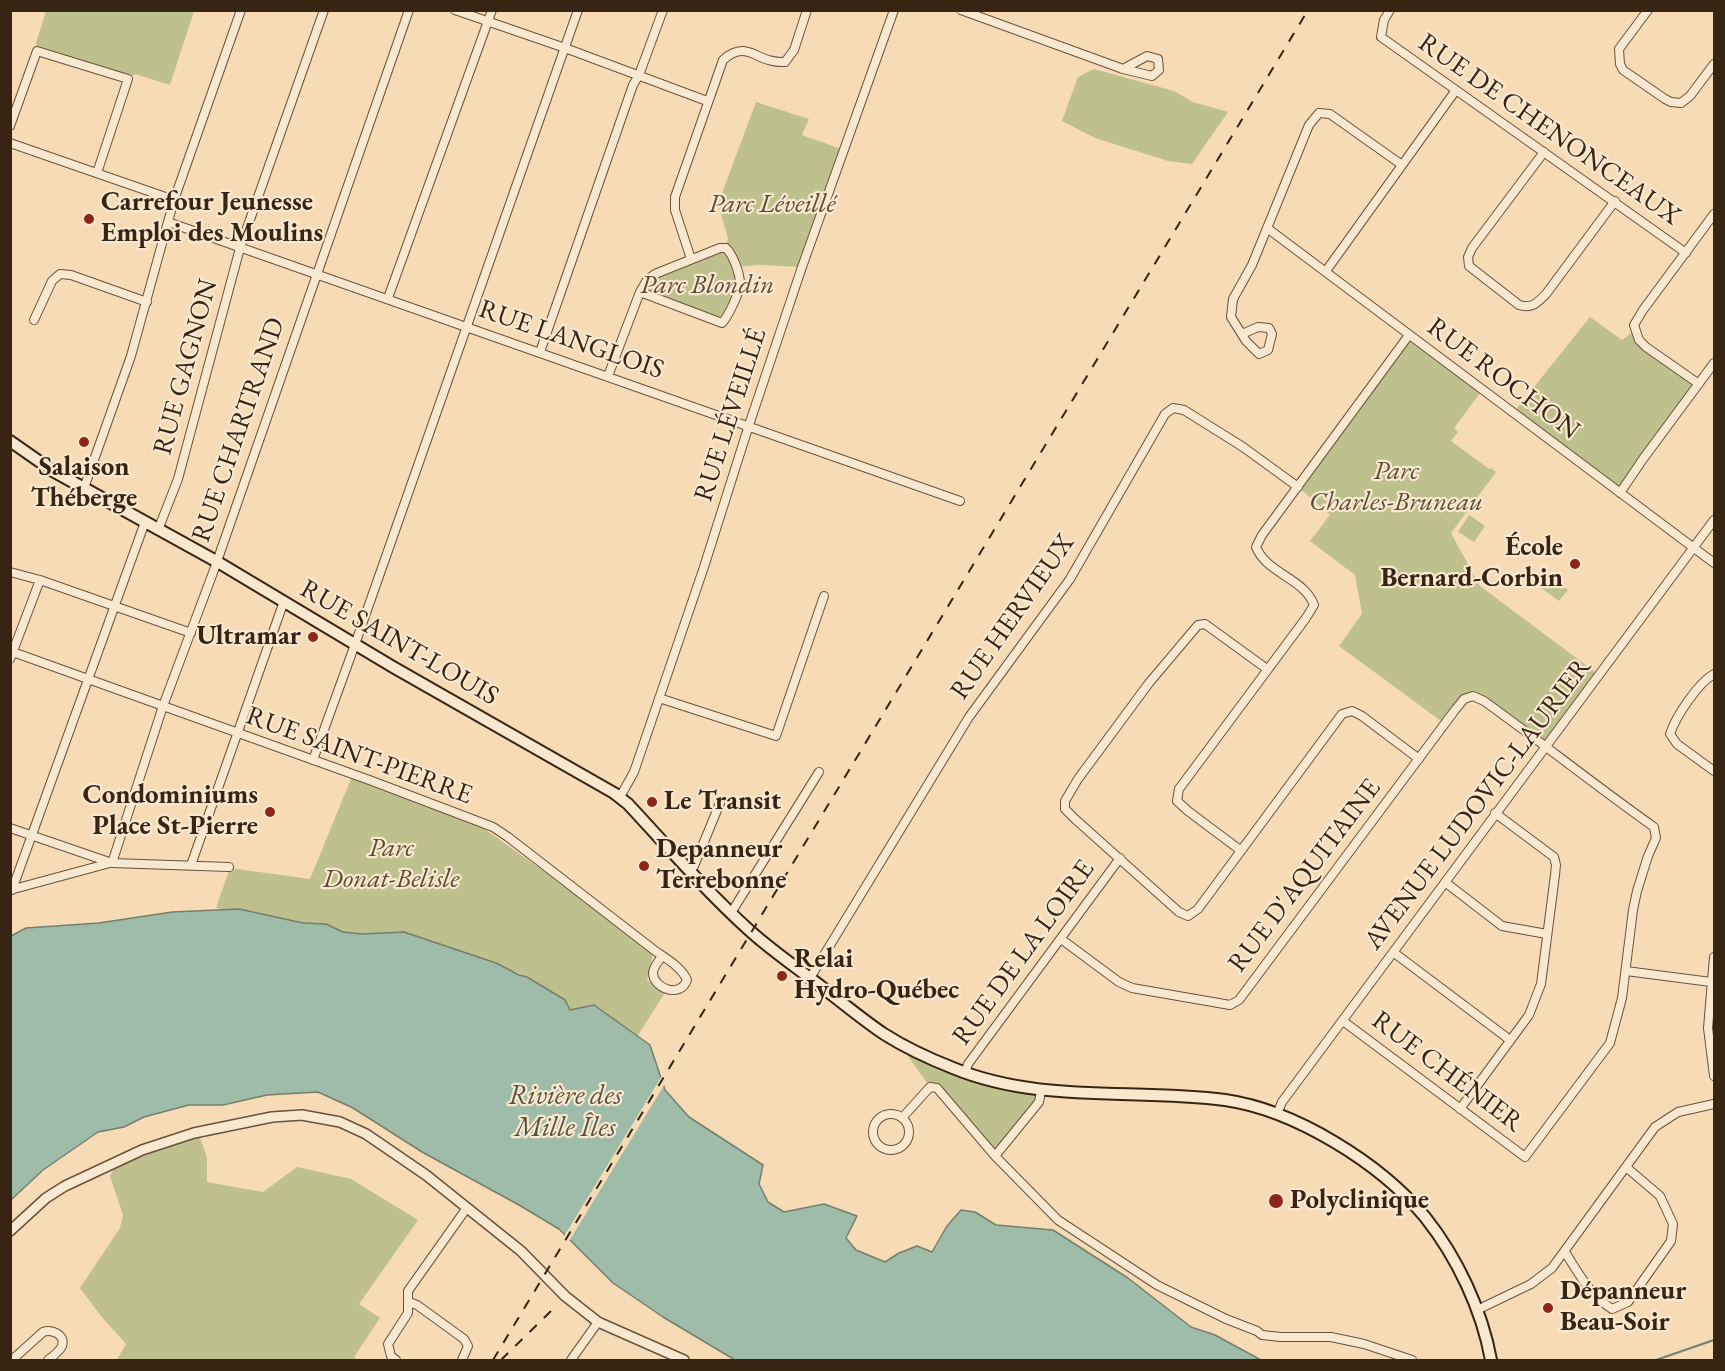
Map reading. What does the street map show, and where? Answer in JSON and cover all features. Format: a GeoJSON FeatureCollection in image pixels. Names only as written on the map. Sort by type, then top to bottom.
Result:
{"type":"FeatureCollection","features":[{"type":"Feature","properties":{"kind":"main road","name":"RUE SAINT-LOUIS"},"geometry":{"type":"LineString","coordinates":[[10,441],[84,488],[216,561],[354,645],[607,788],[620,798],[758,938],[888,1036],[925,1056],[966,1073],[999,1083],[1041,1091],[1203,1098],[1243,1104],[1277,1114],[1320,1134],[1356,1157],[1389,1183],[1418,1209],[1434,1230],[1477,1310],[1491,1360]]}},
{"type":"Feature","properties":{"kind":"street"},"geometry":{"type":"LineString","coordinates":[[84,488],[131,356],[174,200],[241,10]]}},
{"type":"Feature","properties":{"kind":"street","name":"RUE GAGNON"},"geometry":{"type":"LineString","coordinates":[[159,530],[178,479],[240,248],[324,10]]}},
{"type":"Feature","properties":{"kind":"street","name":"RUE CHARTRAND"},"geometry":{"type":"LineString","coordinates":[[112,863],[163,706],[191,633],[409,10]]}},
{"type":"Feature","properties":{"kind":"street"},"geometry":{"type":"LineString","coordinates":[[455,10],[707,101]]}},
{"type":"Feature","properties":{"kind":"street"},"geometry":{"type":"LineString","coordinates":[[388,298],[492,10]]}},
{"type":"Feature","properties":{"kind":"street"},"geometry":{"type":"LineString","coordinates":[[313,760],[578,10]]}},
{"type":"Feature","properties":{"kind":"street"},"geometry":{"type":"LineString","coordinates":[[540,352],[633,86],[663,10]]}},
{"type":"Feature","properties":{"kind":"street"},"geometry":{"type":"LineString","coordinates":[[692,259],[675,210],[675,197],[723,60],[733,51],[743,50],[773,63],[785,62],[794,50],[807,10]]}},
{"type":"Feature","properties":{"kind":"street","name":"RUE LÉVEILLÉ"},"geometry":{"type":"LineString","coordinates":[[620,798],[634,771],[704,567],[748,425],[894,10]]}},
{"type":"Feature","properties":{"kind":"street"},"geometry":{"type":"LineString","coordinates":[[961,10],[1123,69]]}},
{"type":"Feature","properties":{"kind":"street","name":"RUE DE CHENONCEAUX"},"geometry":{"type":"LineString","coordinates":[[1390,10],[1384,20],[1381,37],[1686,253]]}},
{"type":"Feature","properties":{"kind":"street"},"geometry":{"type":"LineString","coordinates":[[1648,10],[1619,49],[1620,64],[1623,70],[1665,99],[1681,103],[1690,96],[1714,64]]}},
{"type":"Feature","properties":{"kind":"street"},"geometry":{"type":"LineString","coordinates":[[10,126],[37,51],[128,79],[97,173]]}},
{"type":"Feature","properties":{"kind":"street"},"geometry":{"type":"LineString","coordinates":[[1326,271],[1456,90]]}},
{"type":"Feature","properties":{"kind":"street"},"geometry":{"type":"LineString","coordinates":[[1242,334],[1231,316],[1233,299],[1252,265],[1309,124],[1319,113],[1330,114],[1402,165]]}},
{"type":"Feature","properties":{"kind":"street"},"geometry":{"type":"LineString","coordinates":[[10,143],[174,200]]}},
{"type":"Feature","properties":{"kind":"street"},"geometry":{"type":"LineString","coordinates":[[1544,152],[1472,248],[1468,257],[1469,266],[1519,305],[1527,308],[1535,306],[1615,201]]}},
{"type":"Feature","properties":{"kind":"street"},"geometry":{"type":"LineString","coordinates":[[1699,384],[1646,347],[1640,340],[1634,325],[1714,214]]}},
{"type":"Feature","properties":{"kind":"street","name":"RUE LANGLOIS"},"geometry":{"type":"LineString","coordinates":[[168,222],[960,501]]}},
{"type":"Feature","properties":{"kind":"street","name":"RUE ROCHON"},"geometry":{"type":"LineString","coordinates":[[1267,228],[1714,563]]}},
{"type":"Feature","properties":{"kind":"street"},"geometry":{"type":"LineString","coordinates":[[608,376],[640,292],[647,280],[655,274],[720,248],[726,248],[731,253],[740,285],[727,318],[722,323],[640,292]]}},
{"type":"Feature","properties":{"kind":"street"},"geometry":{"type":"LineString","coordinates":[[34,320],[52,281],[60,274],[71,275],[147,302]]}},
{"type":"Feature","properties":{"kind":"street"},"geometry":{"type":"LineString","coordinates":[[1240,850],[1188,812],[1177,801],[1179,789],[1314,605],[1310,594],[1261,558],[1257,547],[1262,535],[1409,335]]}},
{"type":"Feature","properties":{"kind":"street"},"geometry":{"type":"LineString","coordinates":[[1620,493],[1714,363]]}},
{"type":"Feature","properties":{"kind":"street","name":"RUE HERVIEUX"},"geometry":{"type":"LineString","coordinates":[[810,978],[969,717],[1070,579],[1165,414],[1173,408],[1184,410],[1243,447],[1298,487]]}},
{"type":"Feature","properties":{"kind":"street","name":"AVENUE LUDOVIC-LAURIER"},"geometry":{"type":"LineString","coordinates":[[1277,1114],[1282,1102],[1714,520]]}},
{"type":"Feature","properties":{"kind":"street"},"geometry":{"type":"LineString","coordinates":[[11,890],[145,522]]}},
{"type":"Feature","properties":{"kind":"street"},"geometry":{"type":"LineString","coordinates":[[10,572],[40,580],[191,633]]}},
{"type":"Feature","properties":{"kind":"street"},"geometry":{"type":"LineString","coordinates":[[11,654],[40,580]]}},
{"type":"Feature","properties":{"kind":"street"},"geometry":{"type":"LineString","coordinates":[[659,698],[776,736],[824,596]]}},
{"type":"Feature","properties":{"kind":"street"},"geometry":{"type":"LineString","coordinates":[[191,865],[284,601]]}},
{"type":"Feature","properties":{"kind":"street"},"geometry":{"type":"LineString","coordinates":[[1267,669],[1205,624],[1198,625],[1149,682],[1077,779],[1065,801],[1065,809],[1075,819],[1179,912],[1188,916],[1197,909],[1342,714],[1352,711],[1362,716],[1419,759]]}},
{"type":"Feature","properties":{"kind":"street","name":"RUE SAINT-PIERRE"},"geometry":{"type":"LineString","coordinates":[[11,654],[163,706],[493,827],[508,837],[662,956],[684,974],[687,980],[685,986],[680,990],[667,989],[657,983],[653,976],[653,969],[662,956]]}},
{"type":"Feature","properties":{"kind":"street"},"geometry":{"type":"LineString","coordinates":[[1714,674],[1706,679],[1674,722],[1670,734],[1677,744],[1714,771]]}},
{"type":"Feature","properties":{"kind":"street","name":"RUE D'AQUITAINE"},"geometry":{"type":"LineString","coordinates":[[1061,939],[1119,982],[1132,988],[1230,1005],[1239,1000],[1464,699],[1473,696],[1484,701],[1546,746]]}},
{"type":"Feature","properties":{"kind":"street"},"geometry":{"type":"LineString","coordinates":[[1546,746],[1574,770],[1654,827],[1656,838],[1641,874],[1633,910],[1626,971],[1711,982]]}},
{"type":"Feature","properties":{"kind":"street"},"geometry":{"type":"LineString","coordinates":[[734,916],[819,772]]}},
{"type":"Feature","properties":{"kind":"street"},"geometry":{"type":"LineString","coordinates":[[690,871],[720,803]]}},
{"type":"Feature","properties":{"kind":"street"},"geometry":{"type":"LineString","coordinates":[[1460,1109],[1529,1015],[1541,984],[1555,875],[1554,857],[1495,813]]}},
{"type":"Feature","properties":{"kind":"street"},"geometry":{"type":"LineString","coordinates":[[10,828],[112,863]]}},
{"type":"Feature","properties":{"kind":"street","name":"RUE DE LA LOIRE"},"geometry":{"type":"LineString","coordinates":[[966,1073],[968,1064],[1120,858]]}},
{"type":"Feature","properties":{"kind":"street"},"geometry":{"type":"LineString","coordinates":[[11,890],[112,863],[229,867]]}},
{"type":"Feature","properties":{"kind":"street"},"geometry":{"type":"LineString","coordinates":[[1445,882],[1502,926],[1547,934]]}},
{"type":"Feature","properties":{"kind":"street"},"geometry":{"type":"LineString","coordinates":[[1393,952],[1510,1040]]}},
{"type":"Feature","properties":{"kind":"street"},"geometry":{"type":"LineString","coordinates":[[1714,957],[1708,1028],[1714,1061],[1714,1076]]}},
{"type":"Feature","properties":{"kind":"street","name":"RUE CHÉNIER"},"geometry":{"type":"LineString","coordinates":[[1343,1021],[1525,1157],[1610,1043],[1622,998],[1626,971]]}},
{"type":"Feature","properties":{"kind":"street"},"geometry":{"type":"LineString","coordinates":[[902,1118],[930,1087],[937,1088],[1027,1191],[1058,1220],[1149,1280],[1189,1302],[1262,1335],[1298,1338],[1331,1337],[1364,1344],[1412,1360]]}},
{"type":"Feature","properties":{"kind":"street"},"geometry":{"type":"LineString","coordinates":[[995,1156],[1039,1102],[1041,1091]]}},
{"type":"Feature","properties":{"kind":"street"},"geometry":{"type":"LineString","coordinates":[[1477,1310],[1531,1284],[1552,1268],[1655,1127],[1678,1112],[1714,1104]]}},
{"type":"Feature","properties":{"kind":"street"},"geometry":{"type":"LineString","coordinates":[[891,1114],[902,1118],[909,1133],[905,1144],[895,1150],[879,1146],[875,1141],[873,1129],[879,1119],[891,1114]]}},
{"type":"Feature","properties":{"kind":"street"},"geometry":{"type":"LineString","coordinates":[[10,1231],[64,1185],[142,1150],[194,1133],[272,1117],[302,1115],[340,1122],[366,1134],[426,1175],[521,1251],[565,1296],[598,1322],[673,1358],[684,1360]]}},
{"type":"Feature","properties":{"kind":"street"},"geometry":{"type":"LineString","coordinates":[[1564,1252],[1591,1292],[1604,1304],[1612,1309],[1628,1302],[1671,1241],[1673,1224],[1660,1196],[1626,1167]]}},
{"type":"Feature","properties":{"kind":"street"},"geometry":{"type":"LineString","coordinates":[[396,1360],[391,1356],[388,1344],[408,1313],[408,1291],[466,1209]]}},
{"type":"Feature","properties":{"kind":"street"},"geometry":{"type":"LineString","coordinates":[[409,1302],[417,1305],[464,1339],[468,1346],[462,1360]]}},
{"type":"Feature","properties":{"kind":"street"},"geometry":{"type":"LineString","coordinates":[[571,1360],[598,1322]]}},
{"type":"Feature","properties":{"kind":"street"},"geometry":{"type":"LineString","coordinates":[[17,1359],[42,1332],[48,1330],[62,1338],[62,1344],[48,1360]]}},
{"type":"Feature","properties":{"kind":"green space"},"geometry":{"type":"Polygon","coordinates":[[[46,11],[194,11],[170,85],[135,74],[128,79],[37,51],[36,43],[46,11]]]}},
{"type":"Feature","properties":{"kind":"green space"},"geometry":{"type":"Polygon","coordinates":[[[1094,69],[1174,91],[1193,102],[1228,112],[1192,164],[1168,161],[1095,138],[1062,121],[1078,77],[1094,69]]]}},
{"type":"Feature","properties":{"kind":"green space","name":"Parc Léveillé"},"geometry":{"type":"Polygon","coordinates":[[[756,102],[809,119],[802,135],[844,150],[802,267],[759,265],[735,267],[740,285],[722,323],[640,292],[647,280],[726,248],[728,238],[718,204],[756,102]]]}},
{"type":"Feature","properties":{"kind":"green space"},"geometry":{"type":"Polygon","coordinates":[[[1590,317],[1622,340],[1636,329],[1639,339],[1697,384],[1619,492],[1514,412],[1590,317]]]}},
{"type":"Feature","properties":{"kind":"green space","name":"Parc Charles-Bruneau"},"geometry":{"type":"Polygon","coordinates":[[[1409,335],[1483,389],[1454,428],[1458,432],[1451,441],[1496,472],[1451,533],[1480,586],[1599,675],[1547,746],[1484,701],[1464,699],[1445,724],[1339,646],[1362,614],[1355,575],[1310,541],[1330,515],[1298,487],[1409,335]]]}},
{"type":"Feature","properties":{"kind":"green space"},"geometry":{"type":"Polygon","coordinates":[[[1469,515],[1485,526],[1474,542],[1458,532],[1469,515]]]}},
{"type":"Feature","properties":{"kind":"green space"},"geometry":{"type":"Polygon","coordinates":[[[1549,577],[1568,590],[1559,601],[1540,587],[1545,578],[1549,577]]]}},
{"type":"Feature","properties":{"kind":"green space","name":"Parc Donat-Belisle"},"geometry":{"type":"Polygon","coordinates":[[[353,774],[486,830],[654,950],[647,980],[666,991],[635,1040],[578,1009],[570,1010],[519,973],[392,934],[349,933],[216,908],[230,868],[310,879],[353,774]]]}},
{"type":"Feature","properties":{"kind":"green space"},"geometry":{"type":"Polygon","coordinates":[[[895,1038],[968,1071],[1042,1087],[1036,1104],[995,1156],[937,1089],[930,1087],[895,1038]]]}},
{"type":"Feature","properties":{"kind":"green space"},"geometry":{"type":"Polygon","coordinates":[[[199,1135],[207,1157],[207,1182],[263,1192],[297,1167],[351,1179],[418,1220],[359,1304],[380,1318],[354,1357],[358,1360],[117,1360],[126,1344],[80,1288],[120,1228],[123,1215],[110,1176],[123,1152],[199,1135]]]}},
{"type":"Feature","properties":{"kind":"water","name":"Rivière des Mille Îles"},"geometry":{"type":"Polygon","coordinates":[[[239,909],[303,923],[326,924],[343,932],[362,934],[404,932],[496,963],[527,977],[565,1000],[570,1010],[594,1005],[650,1045],[665,1090],[689,1117],[763,1165],[759,1184],[768,1202],[784,1212],[824,1204],[857,1216],[846,1238],[856,1250],[885,1262],[917,1246],[932,1252],[947,1226],[961,1210],[975,1212],[996,1225],[1053,1230],[1128,1278],[1191,1327],[1215,1335],[1261,1360],[735,1360],[663,1317],[613,1283],[559,1229],[422,1152],[353,1108],[318,1092],[267,1095],[223,1105],[189,1105],[144,1117],[124,1127],[98,1132],[43,1170],[11,1200],[11,936],[26,928],[99,923],[172,912],[239,909]]]}},
{"type":"Feature","properties":{"kind":"pier"},"geometry":{"type":"Polygon","coordinates":[[[663,1074],[666,1082],[568,1243],[563,1238],[663,1074]]]}},
{"type":"Feature","properties":{"kind":"waterway"},"geometry":{"type":"LineString","coordinates":[[1656,1360],[1714,1340]]}},
{"type":"Feature","properties":{"kind":"railway"},"geometry":{"type":"LineString","coordinates":[[493,1360],[1308,10]]}},
{"type":"Feature","properties":{"kind":"railway"},"geometry":{"type":"LineString","coordinates":[[501,1360],[551,1311]]}},
{"type":"Feature","properties":{"kind":"place","name":"Carrefour Jeunesse Emploi des Moulins"},"geometry":{"type":"Point","coordinates":[89,219]}},
{"type":"Feature","properties":{"kind":"place","name":"Salaison Théberge"},"geometry":{"type":"Point","coordinates":[84,442]}},
{"type":"Feature","properties":{"kind":"place","name":"École Bernard-Corbin"},"geometry":{"type":"Point","coordinates":[1575,564]}},
{"type":"Feature","properties":{"kind":"place","name":"Ultramar"},"geometry":{"type":"Point","coordinates":[313,637]}},
{"type":"Feature","properties":{"kind":"place","name":"Le Transit"},"geometry":{"type":"Point","coordinates":[652,802]}},
{"type":"Feature","properties":{"kind":"place","name":"Condominiums Place St-Pierre"},"geometry":{"type":"Point","coordinates":[270,812]}},
{"type":"Feature","properties":{"kind":"place","name":"Depanneur Terrebonne"},"geometry":{"type":"Point","coordinates":[644,866]}},
{"type":"Feature","properties":{"kind":"place","name":"Relai Hydro-Québec"},"geometry":{"type":"Point","coordinates":[782,976]}},
{"type":"Feature","properties":{"kind":"place","name":"Polyclinique"},"geometry":{"type":"Point","coordinates":[1276,1201]}},
{"type":"Feature","properties":{"kind":"place","name":"Dépanneur Beau-Soir"},"geometry":{"type":"Point","coordinates":[1548,1308]}},
{"type":"Feature","properties":{"kind":"park label","name":"Parc Blondin"},"geometry":{"type":"Point","coordinates":[707,286]}}]}
